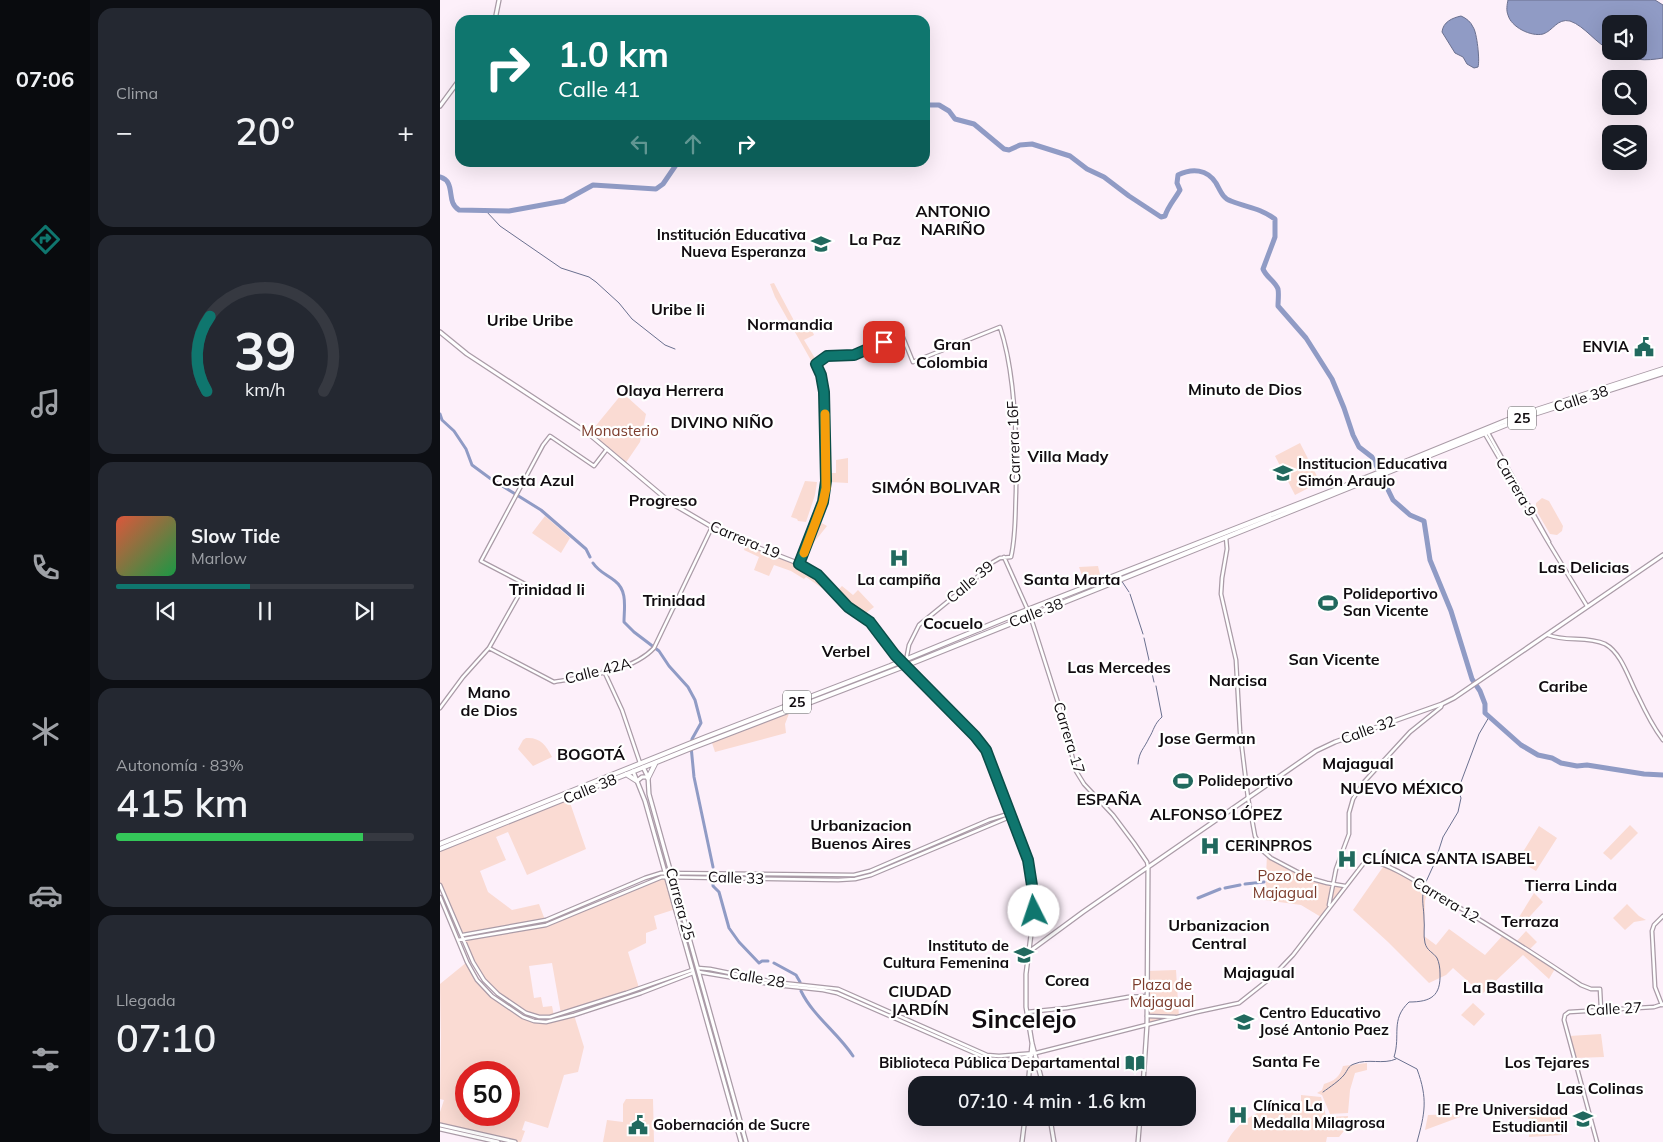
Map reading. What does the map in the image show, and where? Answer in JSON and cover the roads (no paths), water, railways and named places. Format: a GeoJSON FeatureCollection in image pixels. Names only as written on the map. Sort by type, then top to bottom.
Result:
{"type":"FeatureCollection","features":[{"type":"Feature","properties":{"kind":"highway","name":"Calle 38"},"geometry":{"type":"LineString","coordinates":[[695,744],[905,666],[1485,432],[1663,372]]}},
{"type":"Feature","properties":{"kind":"highway","name":"Calle 38"},"geometry":{"type":"LineString","coordinates":[[440,844],[688,747],[1029,609],[1226,535]]}},
{"type":"Feature","properties":{"kind":"highway","name":"Calle 38"},"geometry":{"type":"LineString","coordinates":[[642,765],[656,762],[688,747]]}},
{"type":"Feature","properties":{"kind":"highway"},"geometry":{"type":"LineString","coordinates":[[648,778],[656,762]]}},
{"type":"Feature","properties":{"kind":"highway","name":"Calle 38"},"geometry":{"type":"LineString","coordinates":[[440,849],[626,774],[632,769]]}},
{"type":"Feature","properties":{"kind":"highway"},"geometry":{"type":"LineString","coordinates":[[626,774],[637,781]]}},
{"type":"Feature","properties":{"kind":"main road"},"geometry":{"type":"LineString","coordinates":[[496,15],[499,0]]}},
{"type":"Feature","properties":{"kind":"main road"},"geometry":{"type":"LineString","coordinates":[[440,106],[455,86]]}},
{"type":"Feature","properties":{"kind":"main road","name":"Carrera 19"},"geometry":{"type":"LineString","coordinates":[[440,332],[467,354],[589,434],[661,496],[712,527],[746,544],[799,564],[818,575],[848,607],[870,622],[903,661],[905,666],[981,743],[990,757],[1028,860],[1033,892],[1034,916],[1026,986],[1027,1012],[1032,1043],[1041,1076]]}},
{"type":"Feature","properties":{"kind":"main road","name":"Calle 32"},"geometry":{"type":"LineString","coordinates":[[1029,951],[1316,751],[1335,742],[1442,704],[1548,635],[1663,555]]}},
{"type":"Feature","properties":{"kind":"main road","name":"Carrera 25"},"geometry":{"type":"LineString","coordinates":[[642,765],[647,772],[649,794],[672,874],[741,1142]]}},
{"type":"Feature","properties":{"kind":"main road","name":"Carrera 25"},"geometry":{"type":"LineString","coordinates":[[632,769],[645,801],[746,1142]]}},
{"type":"Feature","properties":{"kind":"main road"},"geometry":{"type":"LineString","coordinates":[[637,781],[642,777],[648,778]]}},
{"type":"Feature","properties":{"kind":"main road"},"geometry":{"type":"LineString","coordinates":[[1144,1076],[1147,1025],[1148,867]]}},
{"type":"Feature","properties":{"kind":"main road"},"geometry":{"type":"LineString","coordinates":[[1029,1076],[1032,1043]]}},
{"type":"Feature","properties":{"kind":"main road"},"geometry":{"type":"LineString","coordinates":[[440,1125],[515,1142]]}},
{"type":"Feature","properties":{"kind":"main road"},"geometry":{"type":"LineString","coordinates":[[1022,1142],[1023,1126]]}},
{"type":"Feature","properties":{"kind":"main road"},"geometry":{"type":"LineString","coordinates":[[1051,1126],[1054,1142]]}},
{"type":"Feature","properties":{"kind":"main road"},"geometry":{"type":"LineString","coordinates":[[1138,1142],[1139,1126]]}},
{"type":"Feature","properties":{"kind":"main road"},"geometry":{"type":"LineString","coordinates":[[440,1129],[498,1142]]}},
{"type":"Feature","properties":{"kind":"street","name":"Carrera 16F"},"geometry":{"type":"LineString","coordinates":[[799,564],[823,502],[826,481],[824,392],[821,375],[816,364],[827,356],[854,355],[902,335],[913,362],[1000,327],[1008,359],[1016,443],[1016,526],[1011,557]]}},
{"type":"Feature","properties":{"kind":"street","name":"Carrera 9"},"geometry":{"type":"LineString","coordinates":[[1485,432],[1588,606]]}},
{"type":"Feature","properties":{"kind":"street"},"geometry":{"type":"LineString","coordinates":[[440,708],[463,677],[489,648],[525,584],[481,561],[516,493],[550,436],[594,466],[607,449]]}},
{"type":"Feature","properties":{"kind":"street","name":"Calle 42A"},"geometry":{"type":"LineString","coordinates":[[489,648],[554,682],[632,664],[655,646],[712,527]]}},
{"type":"Feature","properties":{"kind":"street"},"geometry":{"type":"LineString","coordinates":[[1226,535],[1227,549],[1221,594],[1236,660],[1240,732],[1253,829],[1256,839],[1267,856],[1309,878],[1333,885],[1345,886],[1337,899],[1329,907]]}},
{"type":"Feature","properties":{"kind":"street","name":"Calle 39"},"geometry":{"type":"LineString","coordinates":[[903,661],[912,635],[919,625],[973,581],[994,561],[1011,557]]}},
{"type":"Feature","properties":{"kind":"street","name":"Carrera 17"},"geometry":{"type":"LineString","coordinates":[[1004,558],[1029,609],[1060,709],[1076,771],[1084,784],[1134,843],[1147,862],[1148,867]]}},
{"type":"Feature","properties":{"kind":"street"},"geometry":{"type":"LineString","coordinates":[[1548,635],[1559,639],[1588,640],[1605,645],[1620,661],[1663,740]]}},
{"type":"Feature","properties":{"kind":"street","name":"Carrera 25"},"geometry":{"type":"LineString","coordinates":[[604,671],[622,710],[642,765]]}},
{"type":"Feature","properties":{"kind":"street"},"geometry":{"type":"LineString","coordinates":[[1329,907],[1336,869],[1349,834],[1350,806],[1357,792],[1385,758],[1410,732],[1441,707],[1442,704]]}},
{"type":"Feature","properties":{"kind":"street","name":"Calle 33"},"geometry":{"type":"LineString","coordinates":[[458,938],[545,920],[644,878],[666,874],[854,875],[870,871],[1011,814]]}},
{"type":"Feature","properties":{"kind":"street","name":"Calle 33"},"geometry":{"type":"LineString","coordinates":[[672,874],[855,879],[871,875],[1011,814]]}},
{"type":"Feature","properties":{"kind":"street"},"geometry":{"type":"LineString","coordinates":[[929,846],[930,850]]}},
{"type":"Feature","properties":{"kind":"street","name":"Carrera 12"},"geometry":{"type":"LineString","coordinates":[[1345,886],[1367,859],[1386,864],[1529,950],[1581,985],[1591,989],[1600,989],[1601,1009]]}},
{"type":"Feature","properties":{"kind":"street","name":"Calle 33"},"geometry":{"type":"LineString","coordinates":[[463,937],[546,925],[666,874]]}},
{"type":"Feature","properties":{"kind":"street"},"geometry":{"type":"LineString","coordinates":[[440,885],[473,962],[484,980],[498,994],[526,1013],[545,1018],[696,971]]}},
{"type":"Feature","properties":{"kind":"street"},"geometry":{"type":"LineString","coordinates":[[1332,895],[1337,899]]}},
{"type":"Feature","properties":{"kind":"street"},"geometry":{"type":"LineString","coordinates":[[440,897],[477,980],[492,996],[523,1017],[534,1022],[546,1022],[635,995],[696,971]]}},
{"type":"Feature","properties":{"kind":"street"},"geometry":{"type":"LineString","coordinates":[[576,907],[578,911]]}},
{"type":"Feature","properties":{"kind":"street","name":"Calle 28"},"geometry":{"type":"LineString","coordinates":[[696,971],[838,989],[987,1055],[1030,1054],[1239,1003],[1273,976],[1329,907]]}},
{"type":"Feature","properties":{"kind":"street"},"geometry":{"type":"LineString","coordinates":[[1663,916],[1654,925],[1652,931],[1655,987],[1663,1005]]}},
{"type":"Feature","properties":{"kind":"street"},"geometry":{"type":"LineString","coordinates":[[1027,1012],[1146,996]]}},
{"type":"Feature","properties":{"kind":"street","name":"Calle 27"},"geometry":{"type":"LineString","coordinates":[[1597,1142],[1564,1020],[1565,1015],[1570,1012],[1663,1005]]}},
{"type":"Feature","properties":{"kind":"street","name":"Calle 28"},"geometry":{"type":"LineString","coordinates":[[1147,1016],[1179,1017]]}},
{"type":"Feature","properties":{"kind":"water"},"geometry":{"type":"Polygon","coordinates":[[[1508,0],[1655,0],[1663,5],[1663,58],[1647,60],[1647,15],[1602,15],[1602,45],[1581,27],[1570,21],[1562,21],[1543,34],[1538,35],[1522,30],[1510,19],[1507,6],[1508,0]]]}},
{"type":"Feature","properties":{"kind":"water"},"geometry":{"type":"Polygon","coordinates":[[[1461,16],[1470,22],[1476,35],[1478,67],[1474,68],[1467,64],[1463,57],[1455,53],[1442,32],[1444,26],[1449,21],[1461,16]]]}},
{"type":"Feature","properties":{"kind":"waterway"},"geometry":{"type":"LineString","coordinates":[[930,105],[939,105],[949,111],[955,119],[974,124],[1004,149],[1009,150],[1020,145],[1032,144],[1070,156],[1161,217],[1165,216],[1180,190],[1177,183],[1178,175],[1189,171],[1199,171],[1212,178],[1228,200],[1258,210],[1275,219],[1275,237],[1263,269],[1278,289],[1278,306],[1306,338],[1332,379],[1359,447],[1372,457],[1393,500],[1410,515],[1424,521],[1430,560],[1451,611],[1472,679],[1480,691],[1485,704],[1485,713],[1521,745],[1538,755],[1577,766],[1587,765],[1663,775]]}},
{"type":"Feature","properties":{"kind":"waterway"},"geometry":{"type":"LineString","coordinates":[[440,177],[448,183],[453,202],[459,210],[509,211],[564,201],[593,185],[656,189],[663,184],[675,167]]}},
{"type":"Feature","properties":{"kind":"waterway"},"geometry":{"type":"LineString","coordinates":[[486,211],[500,226],[561,268],[589,277],[596,282],[619,303],[632,319],[665,345],[675,349]]}},
{"type":"Feature","properties":{"kind":"waterway"},"geometry":{"type":"LineString","coordinates":[[440,414],[442,420],[454,431],[466,449],[472,465],[541,510],[586,549],[590,557]]}},
{"type":"Feature","properties":{"kind":"waterway"},"geometry":{"type":"LineString","coordinates":[[593,563],[600,571],[615,581],[622,590],[624,595],[624,622],[659,651],[669,666],[688,687],[695,700],[701,723],[692,739],[691,746],[694,777],[713,867]]}},
{"type":"Feature","properties":{"kind":"waterway"},"geometry":{"type":"LineString","coordinates":[[1121,580],[1129,592]]}},
{"type":"Feature","properties":{"kind":"waterway"},"geometry":{"type":"LineString","coordinates":[[1130,594],[1143,634]]}},
{"type":"Feature","properties":{"kind":"waterway"},"geometry":{"type":"LineString","coordinates":[[1144,638],[1154,682]]}},
{"type":"Feature","properties":{"kind":"waterway"},"geometry":{"type":"LineString","coordinates":[[1138,764],[1141,753],[1162,717],[1156,686]]}},
{"type":"Feature","properties":{"kind":"waterway"},"geometry":{"type":"LineString","coordinates":[[1425,884],[1443,837],[1458,812],[1461,798],[1458,790],[1479,734],[1489,717]]}},
{"type":"Feature","properties":{"kind":"waterway"},"geometry":{"type":"LineString","coordinates":[[713,882],[713,886],[719,892],[729,928],[739,942],[759,963],[768,961]]}},
{"type":"Feature","properties":{"kind":"waterway"},"geometry":{"type":"LineString","coordinates":[[1245,884],[1264,882]]}},
{"type":"Feature","properties":{"kind":"waterway"},"geometry":{"type":"LineString","coordinates":[[1225,888],[1240,885]]}},
{"type":"Feature","properties":{"kind":"waterway"},"geometry":{"type":"LineString","coordinates":[[1417,1142],[1424,1106],[1423,1089],[1417,1069],[1394,1057],[1398,1022],[1403,1009],[1409,1002],[1429,999],[1439,987],[1440,969],[1438,960],[1427,948],[1424,940],[1424,888]]}},
{"type":"Feature","properties":{"kind":"waterway"},"geometry":{"type":"LineString","coordinates":[[1198,898],[1220,889]]}},
{"type":"Feature","properties":{"kind":"waterway"},"geometry":{"type":"LineString","coordinates":[[774,963],[796,975],[800,982]]}},
{"type":"Feature","properties":{"kind":"waterway"},"geometry":{"type":"LineString","coordinates":[[801,991],[812,1008],[853,1056]]}},
{"type":"Feature","properties":{"kind":"waterway"},"geometry":{"type":"LineString","coordinates":[[1323,1092],[1340,1079],[1352,1065],[1359,1062],[1391,1061],[1396,1059]]}},
{"type":"Feature","properties":{"kind":"place","name":"Institución Educativa Nueva Esperanza"},"geometry":{"type":"Point","coordinates":[821,244]}},
{"type":"Feature","properties":{"kind":"place","name":"ENVIA"},"geometry":{"type":"Point","coordinates":[1644,347]}},
{"type":"Feature","properties":{"kind":"place","name":"Institucion Educativa Simón Araujo"},"geometry":{"type":"Point","coordinates":[1283,473]}},
{"type":"Feature","properties":{"kind":"place","name":"La campiña"},"geometry":{"type":"Point","coordinates":[899,558]}},
{"type":"Feature","properties":{"kind":"place","name":"Polideportivo San Vicente"},"geometry":{"type":"Point","coordinates":[1328,603]}},
{"type":"Feature","properties":{"kind":"place","name":"Polideportivo"},"geometry":{"type":"Point","coordinates":[1183,781]}},
{"type":"Feature","properties":{"kind":"place","name":"CERINPROS"},"geometry":{"type":"Point","coordinates":[1210,846]}},
{"type":"Feature","properties":{"kind":"place","name":"CLÍNICA SANTA ISABEL"},"geometry":{"type":"Point","coordinates":[1347,859]}},
{"type":"Feature","properties":{"kind":"place","name":"Instituto de Cultura Femenina"},"geometry":{"type":"Point","coordinates":[1024,955]}},
{"type":"Feature","properties":{"kind":"place","name":"Centro Educativo José Antonio Paez"},"geometry":{"type":"Point","coordinates":[1244,1022]}},
{"type":"Feature","properties":{"kind":"place","name":"Biblioteca Pública Departamental"},"geometry":{"type":"Point","coordinates":[1135,1063]}},
{"type":"Feature","properties":{"kind":"place","name":"Clínica La Medalla Milagrosa"},"geometry":{"type":"Point","coordinates":[1238,1115]}},
{"type":"Feature","properties":{"kind":"place","name":"IE Pre Universidad Estudiantil"},"geometry":{"type":"Point","coordinates":[1583,1119]}},
{"type":"Feature","properties":{"kind":"place","name":"Gobernación de Sucre"},"geometry":{"type":"Point","coordinates":[638,1125]}},
{"type":"Feature","properties":{"kind":"district","name":"ANTONIO NARIÑO"},"geometry":{"type":"Point","coordinates":[953,220]}},
{"type":"Feature","properties":{"kind":"district","name":"La Paz"},"geometry":{"type":"Point","coordinates":[875,239]}},
{"type":"Feature","properties":{"kind":"district","name":"Uribe Ii"},"geometry":{"type":"Point","coordinates":[678,309]}},
{"type":"Feature","properties":{"kind":"district","name":"Uribe Uribe"},"geometry":{"type":"Point","coordinates":[530,320]}},
{"type":"Feature","properties":{"kind":"district","name":"Normandia"},"geometry":{"type":"Point","coordinates":[790,324]}},
{"type":"Feature","properties":{"kind":"district","name":"Gran Colombia"},"geometry":{"type":"Point","coordinates":[952,353]}},
{"type":"Feature","properties":{"kind":"district","name":"Minuto de Dios"},"geometry":{"type":"Point","coordinates":[1245,389]}},
{"type":"Feature","properties":{"kind":"district","name":"Olaya Herrera"},"geometry":{"type":"Point","coordinates":[670,390]}},
{"type":"Feature","properties":{"kind":"district","name":"DIVINO NIÑO"},"geometry":{"type":"Point","coordinates":[722,422]}},
{"type":"Feature","properties":{"kind":"district","name":"Villa Mady"},"geometry":{"type":"Point","coordinates":[1068,456]}},
{"type":"Feature","properties":{"kind":"district","name":"Costa Azul"},"geometry":{"type":"Point","coordinates":[533,480]}},
{"type":"Feature","properties":{"kind":"district","name":"SIMÓN BOLIVAR"},"geometry":{"type":"Point","coordinates":[936,487]}},
{"type":"Feature","properties":{"kind":"district","name":"Progreso"},"geometry":{"type":"Point","coordinates":[663,500]}},
{"type":"Feature","properties":{"kind":"district","name":"Las Delicias"},"geometry":{"type":"Point","coordinates":[1584,567]}},
{"type":"Feature","properties":{"kind":"district","name":"Santa Marta"},"geometry":{"type":"Point","coordinates":[1072,579]}},
{"type":"Feature","properties":{"kind":"district","name":"Trinidad Ii"},"geometry":{"type":"Point","coordinates":[547,589]}},
{"type":"Feature","properties":{"kind":"district","name":"Trinidad"},"geometry":{"type":"Point","coordinates":[674,600]}},
{"type":"Feature","properties":{"kind":"district","name":"Cocuelo"},"geometry":{"type":"Point","coordinates":[953,623]}},
{"type":"Feature","properties":{"kind":"district","name":"Verbel"},"geometry":{"type":"Point","coordinates":[846,651]}},
{"type":"Feature","properties":{"kind":"district","name":"San Vicente"},"geometry":{"type":"Point","coordinates":[1334,659]}},
{"type":"Feature","properties":{"kind":"district","name":"Las Mercedes"},"geometry":{"type":"Point","coordinates":[1119,667]}},
{"type":"Feature","properties":{"kind":"district","name":"Narcisa"},"geometry":{"type":"Point","coordinates":[1238,680]}},
{"type":"Feature","properties":{"kind":"district","name":"Caribe"},"geometry":{"type":"Point","coordinates":[1563,686]}},
{"type":"Feature","properties":{"kind":"district","name":"Mano de Dios"},"geometry":{"type":"Point","coordinates":[489,701]}},
{"type":"Feature","properties":{"kind":"district","name":"Jose German"},"geometry":{"type":"Point","coordinates":[1207,738]}},
{"type":"Feature","properties":{"kind":"district","name":"BOGOTÁ"},"geometry":{"type":"Point","coordinates":[591,754]}},
{"type":"Feature","properties":{"kind":"district","name":"Majagual"},"geometry":{"type":"Point","coordinates":[1358,763]}},
{"type":"Feature","properties":{"kind":"district","name":"NUEVO MÉXICO"},"geometry":{"type":"Point","coordinates":[1402,788]}},
{"type":"Feature","properties":{"kind":"district","name":"ESPAÑA"},"geometry":{"type":"Point","coordinates":[1109,799]}},
{"type":"Feature","properties":{"kind":"district","name":"ALFONSO LÓPEZ"},"geometry":{"type":"Point","coordinates":[1216,814]}},
{"type":"Feature","properties":{"kind":"district","name":"Urbanizacion Buenos Aires"},"geometry":{"type":"Point","coordinates":[861,834]}},
{"type":"Feature","properties":{"kind":"district","name":"Tierra Linda"},"geometry":{"type":"Point","coordinates":[1571,885]}},
{"type":"Feature","properties":{"kind":"district","name":"Terraza"},"geometry":{"type":"Point","coordinates":[1530,921]}},
{"type":"Feature","properties":{"kind":"district","name":"Urbanizacion Central"},"geometry":{"type":"Point","coordinates":[1219,934]}},
{"type":"Feature","properties":{"kind":"district","name":"Majagual"},"geometry":{"type":"Point","coordinates":[1259,972]}},
{"type":"Feature","properties":{"kind":"district","name":"Corea"},"geometry":{"type":"Point","coordinates":[1067,980]}},
{"type":"Feature","properties":{"kind":"district","name":"La Bastilla"},"geometry":{"type":"Point","coordinates":[1503,987]}},
{"type":"Feature","properties":{"kind":"district","name":"CIUDAD JARDÍN"},"geometry":{"type":"Point","coordinates":[920,1000]}},
{"type":"Feature","properties":{"kind":"district","name":"Sincelejo"},"geometry":{"type":"Point","coordinates":[1024,1019]}},
{"type":"Feature","properties":{"kind":"district","name":"Santa Fe"},"geometry":{"type":"Point","coordinates":[1286,1061]}},
{"type":"Feature","properties":{"kind":"district","name":"Los Tejares"},"geometry":{"type":"Point","coordinates":[1547,1062]}},
{"type":"Feature","properties":{"kind":"district","name":"Las Colinas"},"geometry":{"type":"Point","coordinates":[1600,1088]}},
{"type":"Feature","properties":{"kind":"park label","name":"Monasterio"},"geometry":{"type":"Point","coordinates":[620,431]}},
{"type":"Feature","properties":{"kind":"park label","name":"Pozo de Majagual"},"geometry":{"type":"Point","coordinates":[1285,884]}},
{"type":"Feature","properties":{"kind":"park label","name":"Plaza de Majagual"},"geometry":{"type":"Point","coordinates":[1162,994]}}]}
